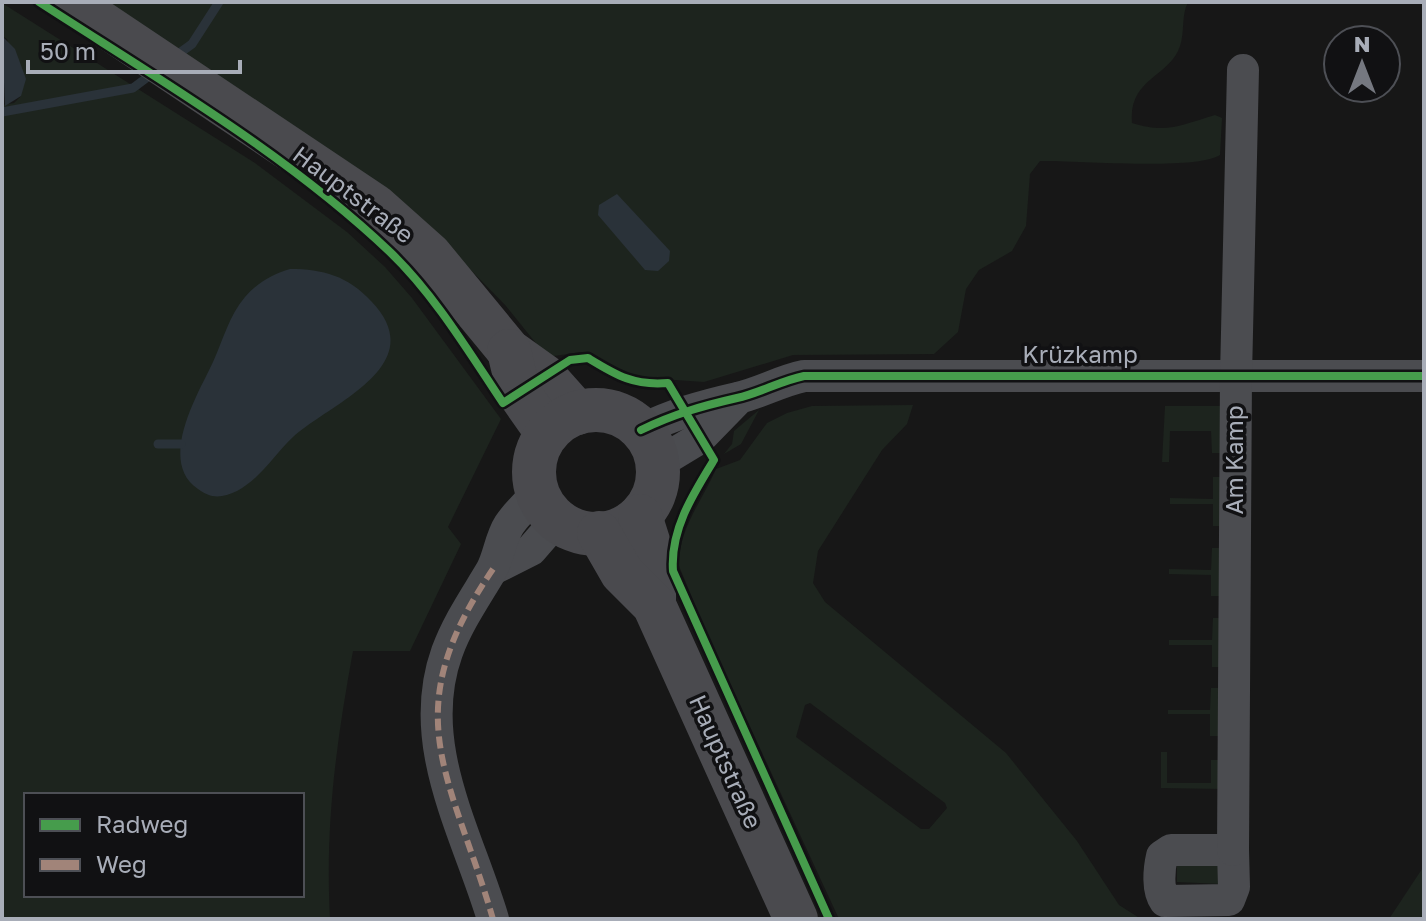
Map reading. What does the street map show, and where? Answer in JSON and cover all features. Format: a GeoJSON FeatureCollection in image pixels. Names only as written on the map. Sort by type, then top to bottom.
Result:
{"type":"FeatureCollection","features":[{"type":"Feature","properties":{"kind":"main road","name":"Hauptstraße"},"geometry":{"type":"LineString","coordinates":[[70,2],[375,206],[430,255],[509,351],[544,376],[562,423]]}},
{"type":"Feature","properties":{"kind":"main road"},"geometry":{"type":"LineString","coordinates":[[611,412],[649,447],[654,493],[640,516],[620,529],[599,533],[580,532],[547,507],[534,465],[562,423],[611,412]]}},
{"type":"Feature","properties":{"kind":"main road","name":"Hauptstraße"},"geometry":{"type":"LineString","coordinates":[[640,516],[654,560],[654,605]]}},
{"type":"Feature","properties":{"kind":"main road","name":"Hauptstraße"},"geometry":{"type":"LineString","coordinates":[[599,533],[622,573],[654,605],[796,919]]}},
{"type":"Feature","properties":{"kind":"street","name":"Am Kamp"},"geometry":{"type":"LineString","coordinates":[[1233,850],[1236,376],[1243,70]]}},
{"type":"Feature","properties":{"kind":"street","name":"Krüzkamp"},"geometry":{"type":"LineString","coordinates":[[649,447],[700,438],[739,398],[779,381],[804,376],[1424,376]]}},
{"type":"Feature","properties":{"kind":"street"},"geometry":{"type":"LineString","coordinates":[[493,919],[446,785],[436,725],[446,655],[464,613],[493,569],[509,524],[547,507]]}},
{"type":"Feature","properties":{"kind":"shaded area"},"geometry":{"type":"Polygon","coordinates":[[[108,2],[1188,2],[1180,46],[1168,65],[1136,96],[1132,123],[1165,128],[1215,115],[1222,118],[1220,155],[1207,160],[1162,164],[1040,161],[1030,174],[1026,226],[1012,251],[979,270],[966,289],[958,332],[934,354],[793,355],[704,382],[632,377],[582,352],[547,357],[506,306],[386,191],[108,2]]]}},
{"type":"Feature","properties":{"kind":"shaded area"},"geometry":{"type":"Polygon","coordinates":[[[2,3],[255,163],[347,232],[385,267],[412,298],[501,419],[448,527],[461,544],[410,651],[353,651],[333,785],[329,851],[330,919],[2,919],[2,105],[14,103],[21,96],[7,39],[2,36],[2,3]]]}},
{"type":"Feature","properties":{"kind":"shaded area"},"geometry":{"type":"Polygon","coordinates":[[[2,36],[15,49],[26,79],[21,96],[5,106],[2,36]]]}},
{"type":"Feature","properties":{"kind":"shaded area"},"geometry":{"type":"Polygon","coordinates":[[[617,194],[670,251],[669,261],[658,271],[645,270],[598,215],[599,205],[617,194]]]}},
{"type":"Feature","properties":{"kind":"shaded area"},"geometry":{"type":"Polygon","coordinates":[[[290,269],[313,270],[334,276],[353,285],[371,301],[387,324],[390,344],[384,363],[351,396],[293,437],[245,486],[226,495],[207,495],[186,477],[181,462],[184,427],[239,304],[260,283],[290,269]]]}},
{"type":"Feature","properties":{"kind":"shaded area"},"geometry":{"type":"Polygon","coordinates":[[[913,405],[907,424],[882,450],[818,551],[813,583],[825,602],[1006,753],[1077,841],[1119,905],[1141,919],[839,919],[707,634],[679,566],[686,528],[716,469],[740,460],[767,423],[812,406],[913,405]],[[810,703],[805,705],[796,737],[921,829],[929,829],[947,808],[945,803],[810,703]]]}},
{"type":"Feature","properties":{"kind":"shaded area"},"geometry":{"type":"Polygon","coordinates":[[[1165,406],[1220,406],[1223,453],[1212,453],[1211,431],[1170,431],[1169,462],[1162,462],[1165,406]]]}},
{"type":"Feature","properties":{"kind":"shaded area"},"geometry":{"type":"Polygon","coordinates":[[[759,410],[741,444],[724,454],[732,444],[734,431],[759,410]]]}},
{"type":"Feature","properties":{"kind":"shaded area"},"geometry":{"type":"Polygon","coordinates":[[[1213,477],[1221,477],[1221,526],[1213,526],[1213,504],[1170,504],[1170,498],[1213,499],[1213,477]]]}},
{"type":"Feature","properties":{"kind":"shaded area"},"geometry":{"type":"Polygon","coordinates":[[[1212,548],[1221,548],[1222,596],[1211,596],[1211,575],[1169,574],[1169,569],[1211,570],[1212,548]]]}},
{"type":"Feature","properties":{"kind":"shaded area"},"geometry":{"type":"Polygon","coordinates":[[[1213,618],[1221,618],[1221,667],[1212,667],[1212,645],[1169,645],[1169,640],[1212,640],[1213,618]]]}},
{"type":"Feature","properties":{"kind":"shaded area"},"geometry":{"type":"Polygon","coordinates":[[[1211,688],[1219,688],[1221,736],[1210,736],[1210,714],[1168,714],[1168,710],[1210,710],[1211,688]]]}},
{"type":"Feature","properties":{"kind":"shaded area"},"geometry":{"type":"Polygon","coordinates":[[[1161,752],[1167,752],[1167,783],[1211,783],[1211,760],[1220,760],[1223,789],[1161,788],[1161,752]]]}},
{"type":"Feature","properties":{"kind":"shaded area"},"geometry":{"type":"Polygon","coordinates":[[[1222,864],[1221,884],[1177,882],[1177,866],[1222,864]]]}},
{"type":"Feature","properties":{"kind":"shaded area"},"geometry":{"type":"Polygon","coordinates":[[[1424,866],[1424,919],[1389,919],[1424,866]]]}},
{"type":"Feature","properties":{"kind":"waterway"},"geometry":{"type":"LineString","coordinates":[[174,57],[192,44],[219,2]]}},
{"type":"Feature","properties":{"kind":"waterway"},"geometry":{"type":"LineString","coordinates":[[2,112],[133,88],[153,73]]}},
{"type":"Feature","properties":{"kind":"waterway"},"geometry":{"type":"LineString","coordinates":[[158,444],[181,444]]}},
{"type":"Feature","properties":{"kind":"marked path"},"geometry":{"type":"LineString","coordinates":[[493,569],[463,620],[445,664],[438,705],[440,743],[448,782],[493,919]]}},
{"type":"Feature","properties":{"kind":"cycle path"},"geometry":{"type":"LineString","coordinates":[[39,2],[220,119],[350,216],[390,252],[421,286],[503,403],[570,360],[588,358],[625,378],[645,383],[668,383],[714,460],[679,527],[673,571],[829,919]]}},
{"type":"Feature","properties":{"kind":"cycle path"},"geometry":{"type":"LineString","coordinates":[[641,430],[688,411],[804,376],[1424,376]]}}]}
